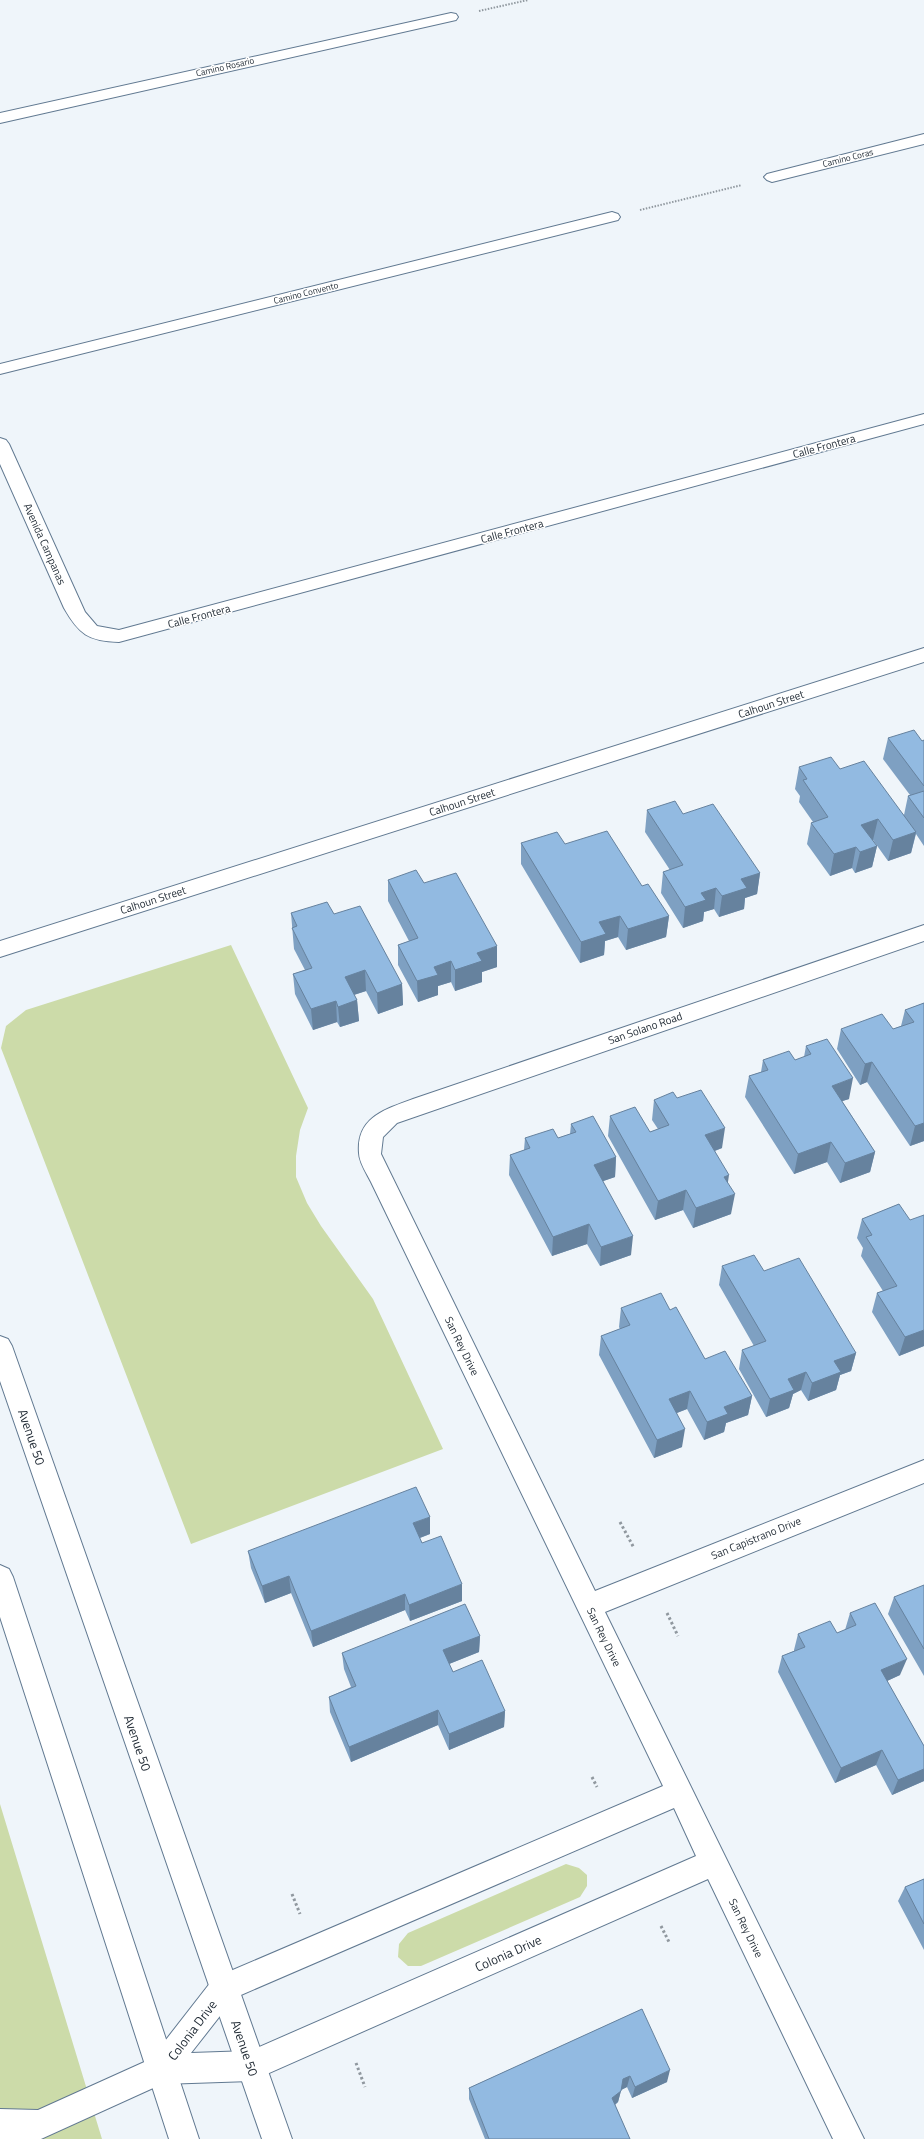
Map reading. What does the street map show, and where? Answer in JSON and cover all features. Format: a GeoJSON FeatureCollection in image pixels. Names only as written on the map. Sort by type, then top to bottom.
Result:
{"type":"FeatureCollection","features":[{"type":"Feature","properties":{"kind":"street","name":"Camino Rosario"},"geometry":{"type":"LineString","coordinates":[[0,118],[451,17]]}},
{"type":"Feature","properties":{"kind":"street","name":"Camino Coras"},"geometry":{"type":"LineString","coordinates":[[772,177],[924,139]]}},
{"type":"Feature","properties":{"kind":"street","name":"Camino Convento"},"geometry":{"type":"LineString","coordinates":[[0,369],[612,217]]}},
{"type":"Feature","properties":{"kind":"street","name":"Calle Frontera"},"geometry":{"type":"LineString","coordinates":[[98,636],[119,636],[148,629],[924,419]]}},
{"type":"Feature","properties":{"kind":"street","name":"Avenida Campanas"},"geometry":{"type":"LineString","coordinates":[[0,444],[73,608],[83,625],[98,636]]}},
{"type":"Feature","properties":{"kind":"street","name":"Calhoun Street"},"geometry":{"type":"LineString","coordinates":[[0,949],[924,655]]}},
{"type":"Feature","properties":{"kind":"street","name":"San Solano Road"},"geometry":{"type":"LineString","coordinates":[[372,1133],[389,1118],[421,1105],[924,933]]}},
{"type":"Feature","properties":{"kind":"street","name":"San Rey Drive"},"geometry":{"type":"LineString","coordinates":[[372,1133],[370,1154],[382,1182],[849,2139]]}},
{"type":"Feature","properties":{"kind":"street","name":"Avenue 50"},"geometry":{"type":"LineString","coordinates":[[0,1346],[277,2139]]}},
{"type":"Feature","properties":{"kind":"street","name":"San Capistrano Drive"},"geometry":{"type":"LineString","coordinates":[[589,1606],[924,1471]]}},
{"type":"Feature","properties":{"kind":"street"},"geometry":{"type":"LineString","coordinates":[[0,1576],[184,2139]]}},
{"type":"Feature","properties":{"kind":"street","name":"Colonia Drive"},"geometry":{"type":"LineString","coordinates":[[161,2069],[224,1988],[680,1792]]}},
{"type":"Feature","properties":{"kind":"street","name":"Colonia Drive"},"geometry":{"type":"LineString","coordinates":[[161,2069],[251,2066],[714,1862]]}},
{"type":"Feature","properties":{"kind":"street"},"geometry":{"type":"LineString","coordinates":[[0,2124],[33,2132],[161,2069]]}},
{"type":"Feature","properties":{"kind":"path"},"geometry":{"type":"LineString","coordinates":[[451,17],[528,0]]}},
{"type":"Feature","properties":{"kind":"path"},"geometry":{"type":"LineString","coordinates":[[612,217],[772,177]]}},
{"type":"Feature","properties":{"kind":"green space"},"geometry":{"type":"Polygon","coordinates":[[[231,945],[308,1108],[300,1130],[296,1156],[296,1177],[307,1203],[321,1226],[373,1299],[443,1449],[191,1544],[1,1048],[6,1026],[26,1010],[231,945]]]}},
{"type":"Feature","properties":{"kind":"green space"},"geometry":{"type":"Polygon","coordinates":[[[0,1804],[102,2139],[0,2139],[0,1804]]]}},
{"type":"Feature","properties":{"kind":"green space"},"geometry":{"type":"Polygon","coordinates":[[[566,1864],[579,1868],[587,1875],[587,1886],[580,1897],[421,1966],[408,1966],[398,1957],[399,1944],[408,1933],[566,1864]]]}},
{"type":"Feature","properties":{"kind":"building"},"geometry":{"type":"Polygon","coordinates":[[[914,730],[922,741],[924,740],[924,786],[888,738],[914,730]]]}},
{"type":"Feature","properties":{"kind":"building"},"geometry":{"type":"Polygon","coordinates":[[[831,757],[840,769],[864,761],[916,832],[893,840],[878,819],[861,825],[877,846],[860,852],[856,847],[834,854],[811,823],[828,817],[803,780],[807,779],[799,767],[831,757]]]}},
{"type":"Feature","properties":{"kind":"building"},"geometry":{"type":"Polygon","coordinates":[[[924,791],[924,818],[908,796],[924,791]]]}},
{"type":"Feature","properties":{"kind":"building"},"geometry":{"type":"Polygon","coordinates":[[[675,801],[683,814],[713,804],[760,873],[741,879],[747,888],[722,896],[716,888],[701,893],[706,900],[685,907],[663,872],[683,865],[647,810],[675,801]]]}},
{"type":"Feature","properties":{"kind":"building"},"geometry":{"type":"Polygon","coordinates":[[[607,831],[642,886],[648,884],[669,916],[628,929],[620,916],[599,922],[606,934],[581,942],[521,843],[557,832],[565,844],[607,831]]]}},
{"type":"Feature","properties":{"kind":"building"},"geometry":{"type":"Polygon","coordinates":[[[416,870],[424,883],[456,873],[497,946],[477,953],[482,961],[455,970],[451,961],[434,967],[438,975],[417,981],[398,945],[418,938],[388,880],[416,870]]]}},
{"type":"Feature","properties":{"kind":"building"},"geometry":{"type":"Polygon","coordinates":[[[327,902],[334,914],[360,906],[402,984],[377,993],[365,970],[345,977],[357,1000],[338,1007],[336,1001],[311,1009],[293,974],[312,968],[292,928],[297,926],[291,913],[327,902]]]}},
{"type":"Feature","properties":{"kind":"building"},"geometry":{"type":"Polygon","coordinates":[[[924,1003],[924,1123],[915,1126],[872,1062],[865,1064],[841,1029],[882,1014],[893,1029],[914,1022],[905,1010],[924,1003]]]}},
{"type":"Feature","properties":{"kind":"building"},"geometry":{"type":"Polygon","coordinates":[[[827,1039],[853,1078],[832,1086],[875,1152],[845,1163],[831,1142],[798,1154],[749,1076],[768,1070],[763,1060],[789,1051],[795,1060],[811,1054],[806,1046],[827,1039]]]}},
{"type":"Feature","properties":{"kind":"building"},"geometry":{"type":"Polygon","coordinates":[[[701,1090],[725,1128],[705,1135],[729,1175],[724,1177],[735,1194],[696,1208],[686,1190],[658,1201],[610,1116],[635,1107],[650,1132],[669,1125],[654,1100],[673,1092],[677,1098],[701,1090]]]}},
{"type":"Feature","properties":{"kind":"building"},"geometry":{"type":"Polygon","coordinates":[[[593,1116],[616,1157],[594,1165],[633,1236],[601,1247],[589,1224],[553,1237],[510,1155],[530,1148],[525,1138],[553,1129],[558,1138],[576,1132],[571,1124],[593,1116]]]}},
{"type":"Feature","properties":{"kind":"building"},"geometry":{"type":"Polygon","coordinates":[[[899,1204],[910,1220],[924,1215],[924,1330],[905,1337],[877,1293],[897,1286],[866,1237],[872,1235],[862,1219],[899,1204]]]}},
{"type":"Feature","properties":{"kind":"building"},"geometry":{"type":"Polygon","coordinates":[[[754,1255],[764,1271],[799,1258],[856,1353],[834,1361],[841,1372],[812,1383],[806,1372],[788,1379],[794,1390],[770,1399],[742,1350],[766,1341],[722,1266],[754,1255]]]}},
{"type":"Feature","properties":{"kind":"building"},"geometry":{"type":"Polygon","coordinates":[[[661,1293],[670,1310],[676,1307],[705,1359],[725,1351],[752,1396],[724,1407],[728,1414],[707,1422],[690,1391],[669,1399],[685,1429],[657,1440],[601,1336],[630,1325],[621,1308],[661,1293]]]}},
{"type":"Feature","properties":{"kind":"building"},"geometry":{"type":"Polygon","coordinates":[[[416,1487],[430,1517],[413,1523],[422,1543],[441,1536],[462,1584],[409,1605],[405,1594],[311,1631],[289,1576],[262,1586],[248,1551],[416,1487]]]}},
{"type":"Feature","properties":{"kind":"building"},"geometry":{"type":"Polygon","coordinates":[[[924,1585],[924,1649],[894,1597],[924,1585]]]}},
{"type":"Feature","properties":{"kind":"building"},"geometry":{"type":"Polygon","coordinates":[[[875,1603],[907,1659],[881,1670],[924,1746],[924,1769],[898,1780],[882,1750],[841,1768],[782,1656],[805,1647],[798,1634],[830,1621],[837,1633],[856,1625],[850,1613],[875,1603]]]}},
{"type":"Feature","properties":{"kind":"building"},"geometry":{"type":"Polygon","coordinates":[[[465,1604],[480,1636],[443,1650],[453,1672],[482,1660],[505,1711],[449,1734],[438,1710],[349,1747],[329,1697],[356,1686],[342,1653],[465,1604]]]}},
{"type":"Feature","properties":{"kind":"building"},"geometry":{"type":"Polygon","coordinates":[[[924,1879],[924,1924],[905,1887],[924,1879]]]}},
{"type":"Feature","properties":{"kind":"building"},"geometry":{"type":"Polygon","coordinates":[[[642,2009],[670,2070],[635,2087],[630,2076],[623,2079],[621,2091],[612,2098],[630,2139],[489,2139],[469,2088],[642,2009]]]}}]}
